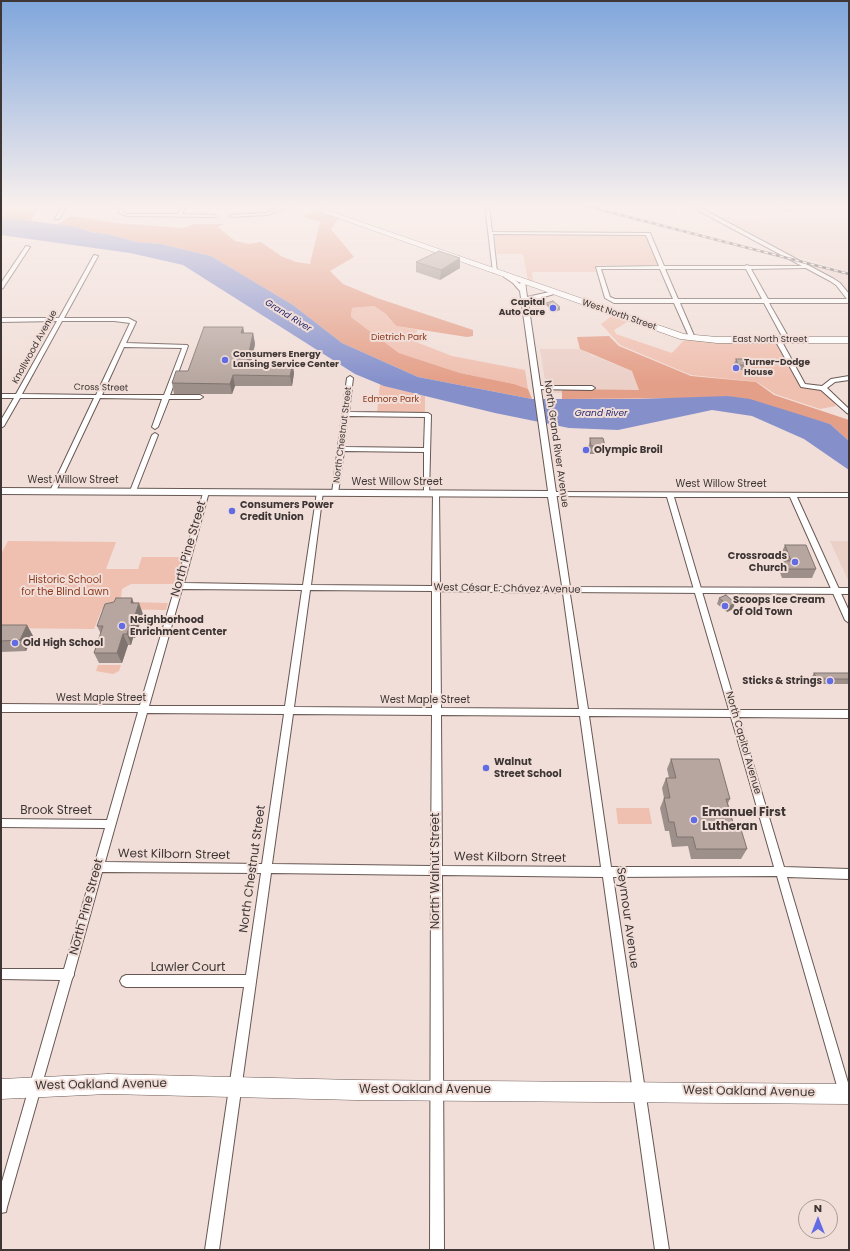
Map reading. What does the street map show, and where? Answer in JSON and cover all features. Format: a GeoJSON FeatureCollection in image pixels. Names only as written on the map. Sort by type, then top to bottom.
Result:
{"type":"FeatureCollection","features":[{"type":"Feature","properties":{"kind":"main road"},"geometry":{"type":"LineString","coordinates":[[473,264],[524,282]]}},
{"type":"Feature","properties":{"kind":"main road","name":"West North Street"},"geometry":{"type":"LineString","coordinates":[[524,282],[670,333],[692,338]]}},
{"type":"Feature","properties":{"kind":"main road","name":"East North Street"},"geometry":{"type":"LineString","coordinates":[[692,338],[849,340]]}},
{"type":"Feature","properties":{"kind":"main road","name":"West Oakland Avenue"},"geometry":{"type":"LineString","coordinates":[[1,1089],[36,1086],[108,1084],[356,1090],[638,1091],[848,1098]]}},
{"type":"Feature","properties":{"kind":"street"},"geometry":{"type":"LineString","coordinates":[[1,287],[16,264]]}},
{"type":"Feature","properties":{"kind":"street","name":"Knollwood Avenue"},"geometry":{"type":"LineString","coordinates":[[1,426],[91,264]]}},
{"type":"Feature","properties":{"kind":"street"},"geometry":{"type":"LineString","coordinates":[[494,264],[495,272]]}},
{"type":"Feature","properties":{"kind":"street"},"geometry":{"type":"LineString","coordinates":[[800,264],[838,284],[849,300]]}},
{"type":"Feature","properties":{"kind":"street"},"geometry":{"type":"LineString","coordinates":[[747,266],[766,301],[803,386],[823,388],[849,412]]}},
{"type":"Feature","properties":{"kind":"street"},"geometry":{"type":"LineString","coordinates":[[805,267],[599,267],[608,298],[611,300],[849,300]]}},
{"type":"Feature","properties":{"kind":"street"},"geometry":{"type":"LineString","coordinates":[[662,267],[692,338]]}},
{"type":"Feature","properties":{"kind":"street"},"geometry":{"type":"LineString","coordinates":[[506,276],[515,282],[522,291]]}},
{"type":"Feature","properties":{"kind":"street","name":"North Grand River Avenue"},"geometry":{"type":"LineString","coordinates":[[524,282],[522,291],[566,590]]}},
{"type":"Feature","properties":{"kind":"street"},"geometry":{"type":"LineString","coordinates":[[524,301],[530,298],[554,293]]}},
{"type":"Feature","properties":{"kind":"street"},"geometry":{"type":"LineString","coordinates":[[1,320],[133,322],[53,490]]}},
{"type":"Feature","properties":{"kind":"street"},"geometry":{"type":"LineString","coordinates":[[122,345],[183,346],[186,348],[133,492]]}},
{"type":"Feature","properties":{"kind":"street","name":"North Chestnut Street"},"geometry":{"type":"LineString","coordinates":[[335,492],[350,378]]}},
{"type":"Feature","properties":{"kind":"street"},"geometry":{"type":"LineString","coordinates":[[823,388],[833,380],[849,378]]}},
{"type":"Feature","properties":{"kind":"street"},"geometry":{"type":"LineString","coordinates":[[537,389],[592,388]]}},
{"type":"Feature","properties":{"kind":"street","name":"Cross Street"},"geometry":{"type":"LineString","coordinates":[[1,396],[200,397]]}},
{"type":"Feature","properties":{"kind":"street","name":"North Walnut Street"},"geometry":{"type":"LineString","coordinates":[[346,414],[428,415],[428,450],[432,493],[436,588],[437,1250]]}},
{"type":"Feature","properties":{"kind":"street"},"geometry":{"type":"LineString","coordinates":[[341,449],[428,450]]}},
{"type":"Feature","properties":{"kind":"street","name":"West Willow Street"},"geometry":{"type":"LineString","coordinates":[[1,491],[53,490],[133,492],[849,495]]}},
{"type":"Feature","properties":{"kind":"street","name":"North Pine Street"},"geometry":{"type":"LineString","coordinates":[[1,1207],[69,975],[98,867],[206,492]]}},
{"type":"Feature","properties":{"kind":"street","name":"North Chestnut Street"},"geometry":{"type":"LineString","coordinates":[[212,1250],[320,492]]}},
{"type":"Feature","properties":{"kind":"street","name":"North Capitol Avenue"},"geometry":{"type":"LineString","coordinates":[[670,494],[780,872],[848,1098]]}},
{"type":"Feature","properties":{"kind":"street"},"geometry":{"type":"LineString","coordinates":[[793,495],[849,620]]}},
{"type":"Feature","properties":{"kind":"street","name":"West César E. Chávez Avenue"},"geometry":{"type":"LineString","coordinates":[[178,586],[849,591]]}},
{"type":"Feature","properties":{"kind":"street","name":"Seymour Avenue"},"geometry":{"type":"LineString","coordinates":[[566,590],[662,1250]]}},
{"type":"Feature","properties":{"kind":"street","name":"West Maple Street"},"geometry":{"type":"LineString","coordinates":[[1,708],[849,714]]}},
{"type":"Feature","properties":{"kind":"street","name":"Brook Street"},"geometry":{"type":"LineString","coordinates":[[1,823],[111,824]]}},
{"type":"Feature","properties":{"kind":"street","name":"West Kilborn Street"},"geometry":{"type":"LineString","coordinates":[[98,867],[607,872],[780,872],[849,874]]}},
{"type":"Feature","properties":{"kind":"street"},"geometry":{"type":"LineString","coordinates":[[1,974],[69,975]]}},
{"type":"Feature","properties":{"kind":"street","name":"Lawler Court"},"geometry":{"type":"LineString","coordinates":[[126,981],[251,981]]}},
{"type":"Feature","properties":{"kind":"shaded area"},"geometry":{"type":"Polygon","coordinates":[[[225,264],[341,264],[330,271],[343,284],[377,298],[473,330],[473,336],[467,337],[396,326],[386,314],[374,306],[352,308],[351,317],[399,353],[460,373],[514,384],[528,389],[532,399],[418,377],[342,343],[293,305],[225,264]]]}},
{"type":"Feature","properties":{"kind":"shaded area"},"geometry":{"type":"Polygon","coordinates":[[[804,264],[849,276],[849,293],[840,283],[804,264]]]}},
{"type":"Feature","properties":{"kind":"shaded area"},"geometry":{"type":"Polygon","coordinates":[[[823,264],[849,264],[849,272],[823,264]]]}},
{"type":"Feature","properties":{"kind":"shaded area"},"geometry":{"type":"Polygon","coordinates":[[[609,336],[619,346],[691,376],[756,382],[774,395],[849,420],[849,441],[830,424],[728,396],[711,398],[562,399],[562,389],[639,390],[632,371],[580,349],[577,337],[609,336]]]}},
{"type":"Feature","properties":{"kind":"shaded area"},"geometry":{"type":"Polygon","coordinates":[[[540,349],[582,349],[591,355],[635,372],[642,394],[547,393],[540,349]]]}},
{"type":"Feature","properties":{"kind":"shaded area"},"geometry":{"type":"Polygon","coordinates":[[[830,541],[849,541],[849,580],[848,580],[830,541]]]}},
{"type":"Feature","properties":{"kind":"green space"},"geometry":{"type":"Polygon","coordinates":[[[525,264],[659,265],[595,265],[596,272],[532,272],[533,283],[528,281],[525,264]]]}},
{"type":"Feature","properties":{"kind":"green space","name":"Dietrich Park"},"geometry":{"type":"Polygon","coordinates":[[[374,306],[386,314],[396,326],[418,330],[411,340],[452,356],[525,370],[528,389],[514,384],[460,373],[399,353],[351,317],[352,308],[374,306]]]}},
{"type":"Feature","properties":{"kind":"green space"},"geometry":{"type":"Polygon","coordinates":[[[613,315],[629,321],[614,330],[616,334],[672,353],[684,340],[777,343],[801,387],[821,390],[833,400],[836,406],[820,409],[775,394],[757,382],[691,375],[620,345],[601,324],[613,315]]]}},
{"type":"Feature","properties":{"kind":"green space","name":"Edmore Park"},"geometry":{"type":"Polygon","coordinates":[[[380,384],[425,396],[425,413],[377,412],[380,384]]]}},
{"type":"Feature","properties":{"kind":"green space","name":"Historic School for the Blind Lawn"},"geometry":{"type":"Polygon","coordinates":[[[8,541],[116,542],[106,569],[138,569],[142,557],[185,557],[177,584],[131,584],[122,589],[121,597],[126,602],[168,603],[166,610],[102,609],[94,629],[1,628],[1,554],[8,541]]]}},
{"type":"Feature","properties":{"kind":"green space"},"geometry":{"type":"Polygon","coordinates":[[[98,665],[121,665],[119,671],[113,674],[96,671],[98,665]]]}},
{"type":"Feature","properties":{"kind":"green space"},"geometry":{"type":"Polygon","coordinates":[[[616,808],[649,808],[652,824],[618,824],[616,808]]]}},
{"type":"Feature","properties":{"kind":"water","name":"Grand River"},"geometry":{"type":"Polygon","coordinates":[[[180,264],[225,264],[293,305],[342,343],[418,377],[532,399],[639,399],[728,396],[750,399],[830,424],[849,441],[849,470],[804,439],[752,416],[712,410],[618,430],[569,428],[495,413],[384,386],[355,374],[180,264]]]}},
{"type":"Feature","properties":{"kind":"building"},"geometry":{"type":"Polygon","coordinates":[[[423,264],[450,264],[441,270],[423,264]]]}},
{"type":"Feature","properties":{"kind":"building"},"geometry":{"type":"Polygon","coordinates":[[[553,301],[560,307],[554,309],[546,303],[553,301]]]}},
{"type":"Feature","properties":{"kind":"building","name":"Consumers Energy Lansing Service Center"},"geometry":{"type":"Polygon","coordinates":[[[204,327],[243,327],[241,333],[253,333],[247,362],[293,363],[290,376],[233,375],[230,384],[172,383],[176,371],[188,371],[204,327]]]}},
{"type":"Feature","properties":{"kind":"building"},"geometry":{"type":"Polygon","coordinates":[[[736,359],[742,359],[745,365],[738,365],[736,359]]]}},
{"type":"Feature","properties":{"kind":"building"},"geometry":{"type":"Polygon","coordinates":[[[590,438],[603,438],[605,446],[591,446],[590,438]]]}},
{"type":"Feature","properties":{"kind":"building"},"geometry":{"type":"Polygon","coordinates":[[[785,545],[806,545],[816,569],[786,569],[783,561],[791,561],[785,545]]]}},
{"type":"Feature","properties":{"kind":"building"},"geometry":{"type":"Polygon","coordinates":[[[726,595],[735,603],[729,606],[719,598],[726,595]]]}},
{"type":"Feature","properties":{"kind":"building"},"geometry":{"type":"Polygon","coordinates":[[[116,598],[132,598],[131,603],[139,603],[131,627],[129,627],[127,634],[123,634],[117,653],[94,653],[103,626],[97,626],[105,604],[114,602],[116,598]]]}},
{"type":"Feature","properties":{"kind":"building"},"geometry":{"type":"Polygon","coordinates":[[[1,625],[27,625],[20,640],[1,641],[1,625]]]}},
{"type":"Feature","properties":{"kind":"building"},"geometry":{"type":"Polygon","coordinates":[[[814,673],[849,673],[849,679],[817,679],[814,673]]]}},
{"type":"Feature","properties":{"kind":"building","name":"Emanuel First Lutheran"},"geometry":{"type":"Polygon","coordinates":[[[671,759],[719,759],[730,799],[726,799],[734,826],[740,826],[747,849],[696,849],[693,837],[677,837],[674,822],[669,822],[664,798],[670,798],[666,778],[676,778],[671,759]]]}},
{"type":"Feature","properties":{"kind":"railway"},"geometry":{"type":"LineString","coordinates":[[812,264],[849,274]]}},
{"type":"Feature","properties":{"kind":"place","name":"Capital Auto Care"},"geometry":{"type":"Point","coordinates":[553,308]}},
{"type":"Feature","properties":{"kind":"place","name":"Consumers Energy Lansing Service Center"},"geometry":{"type":"Point","coordinates":[225,360]}},
{"type":"Feature","properties":{"kind":"place","name":"Turner-Dodge House"},"geometry":{"type":"Point","coordinates":[736,368]}},
{"type":"Feature","properties":{"kind":"place","name":"Olympic Broil"},"geometry":{"type":"Point","coordinates":[586,450]}},
{"type":"Feature","properties":{"kind":"place","name":"Consumers Power Credit Union"},"geometry":{"type":"Point","coordinates":[232,511]}},
{"type":"Feature","properties":{"kind":"place","name":"Crossroads Church"},"geometry":{"type":"Point","coordinates":[795,562]}},
{"type":"Feature","properties":{"kind":"place","name":"Scoops Ice Cream of Old Town"},"geometry":{"type":"Point","coordinates":[725,606]}},
{"type":"Feature","properties":{"kind":"place","name":"Neighborhood Enrichment Center"},"geometry":{"type":"Point","coordinates":[122,626]}},
{"type":"Feature","properties":{"kind":"place","name":"Old High School"},"geometry":{"type":"Point","coordinates":[15,643]}},
{"type":"Feature","properties":{"kind":"place","name":"Sticks & Strings"},"geometry":{"type":"Point","coordinates":[830,681]}},
{"type":"Feature","properties":{"kind":"place","name":"Walnut Street School"},"geometry":{"type":"Point","coordinates":[486,768]}},
{"type":"Feature","properties":{"kind":"place","name":"Emanuel First Lutheran"},"geometry":{"type":"Point","coordinates":[694,820]}}]}
